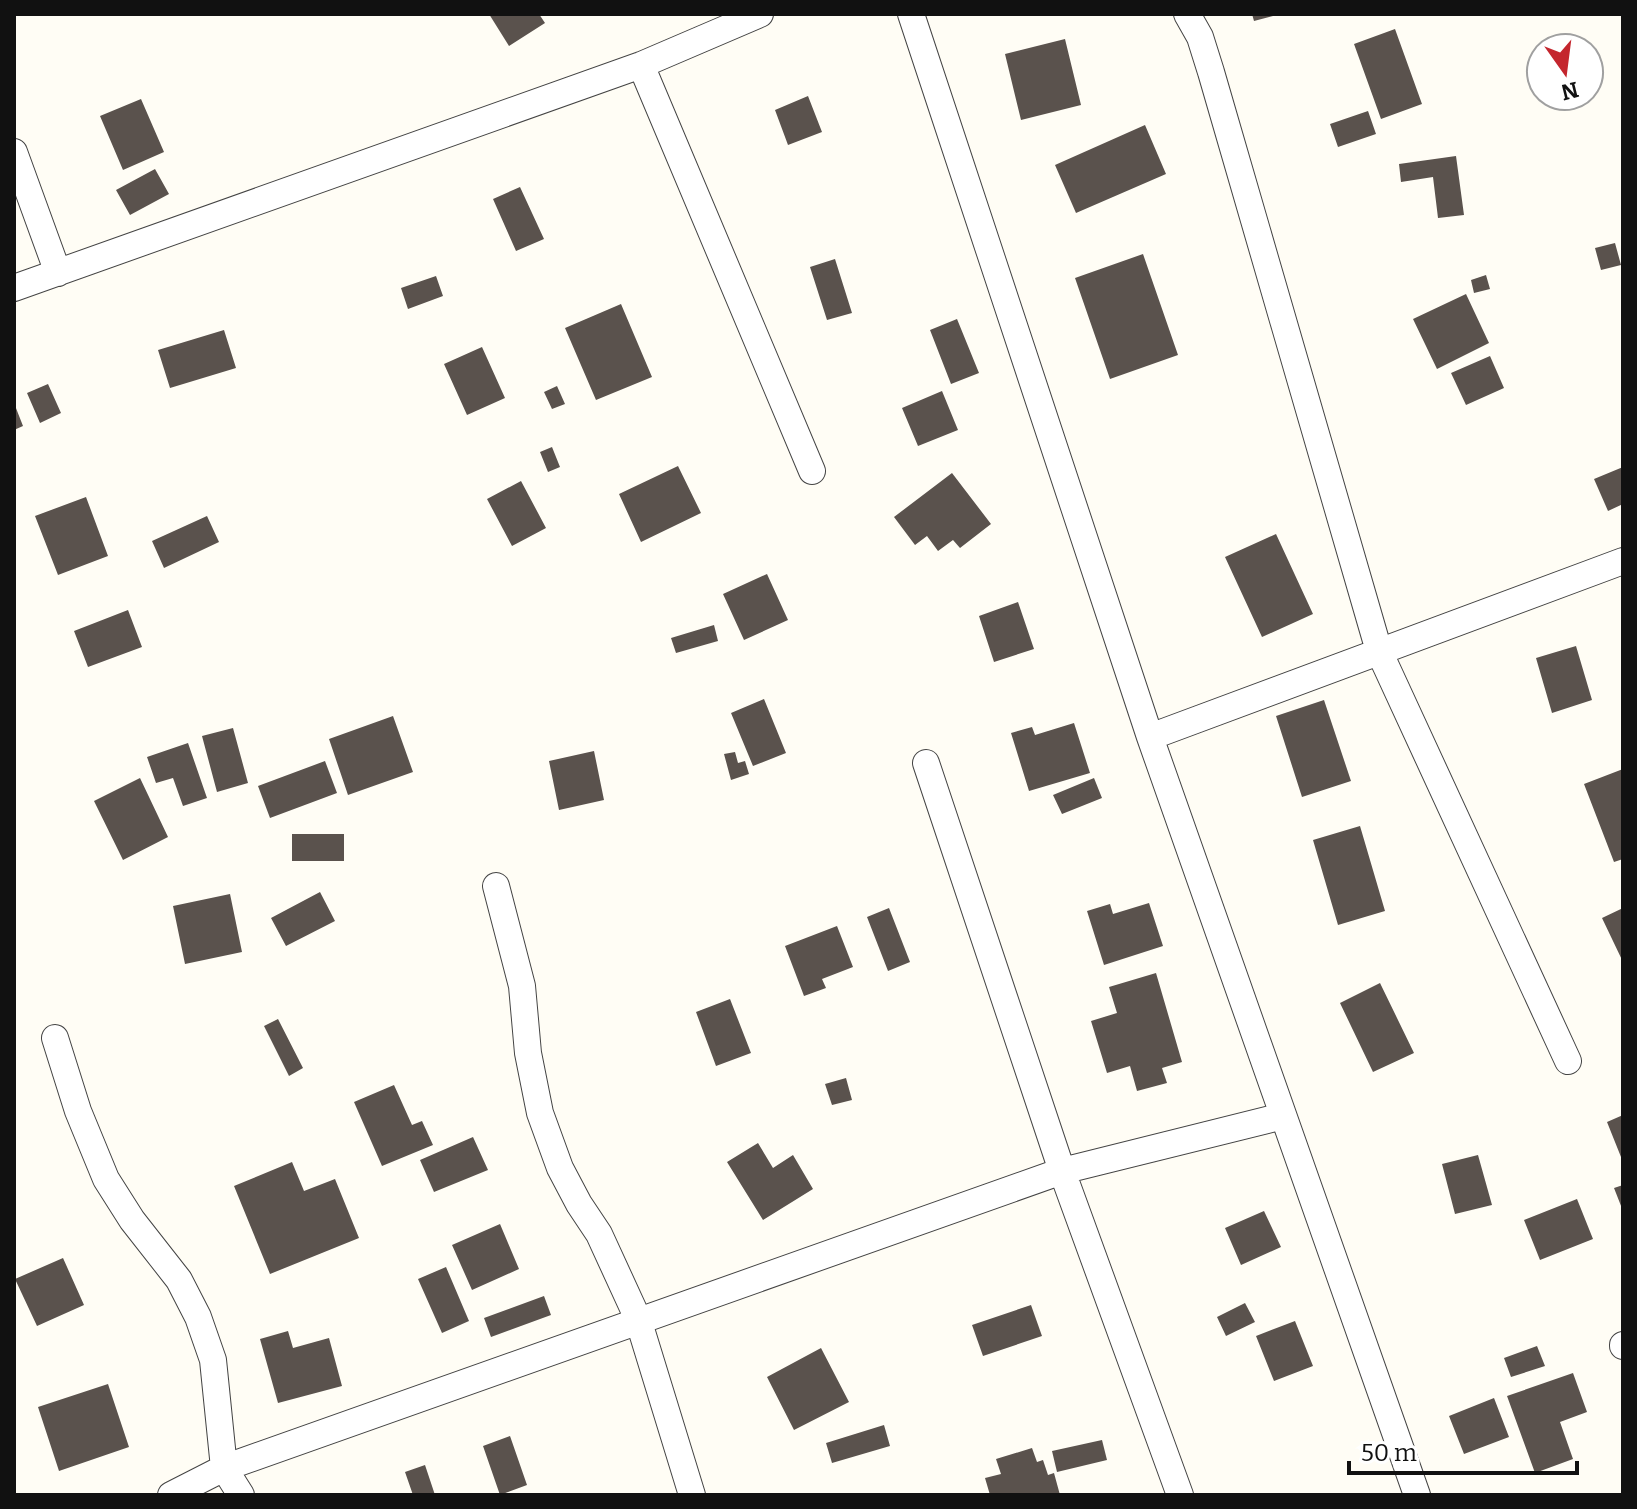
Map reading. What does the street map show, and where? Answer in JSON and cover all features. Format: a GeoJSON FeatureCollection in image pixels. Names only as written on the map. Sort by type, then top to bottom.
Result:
{"type":"FeatureCollection","features":[{"type":"Feature","properties":{"kind":"street"},"geometry":{"type":"LineString","coordinates":[[14,288],[641,65],[760,14]]}},
{"type":"Feature","properties":{"kind":"street"},"geometry":{"type":"LineString","coordinates":[[911,14],[1150,737],[1417,1495]]}},
{"type":"Feature","properties":{"kind":"street"},"geometry":{"type":"LineString","coordinates":[[1187,14],[1200,37],[1211,72],[1379,651],[1568,1061]]}},
{"type":"Feature","properties":{"kind":"street"},"geometry":{"type":"LineString","coordinates":[[641,65],[812,471]]}},
{"type":"Feature","properties":{"kind":"street"},"geometry":{"type":"LineString","coordinates":[[14,152],[58,273]]}},
{"type":"Feature","properties":{"kind":"street"},"geometry":{"type":"LineString","coordinates":[[1150,737],[1623,561]]}},
{"type":"Feature","properties":{"kind":"street"},"geometry":{"type":"LineString","coordinates":[[926,763],[1062,1171],[1180,1495]]}},
{"type":"Feature","properties":{"kind":"street"},"geometry":{"type":"LineString","coordinates":[[496,886],[522,986],[528,1053],[540,1113],[560,1168],[599,1234],[638,1319],[692,1495]]}},
{"type":"Feature","properties":{"kind":"street"},"geometry":{"type":"LineString","coordinates":[[55,1038],[78,1111],[106,1179],[132,1220],[179,1280],[198,1317],[213,1360],[224,1468],[241,1495]]}},
{"type":"Feature","properties":{"kind":"street"},"geometry":{"type":"LineString","coordinates":[[171,1495],[224,1468],[1062,1171],[1283,1116]]}},
{"type":"Feature","properties":{"kind":"building"},"geometry":{"type":"Polygon","coordinates":[[[489,14],[539,14],[545,23],[509,46],[489,14]]]}},
{"type":"Feature","properties":{"kind":"building"},"geometry":{"type":"Polygon","coordinates":[[[1252,14],[1277,14],[1277,15],[1254,21],[1252,14]]]}},
{"type":"Feature","properties":{"kind":"building"},"geometry":{"type":"Polygon","coordinates":[[[1395,29],[1422,104],[1381,119],[1354,44],[1395,29]]]}},
{"type":"Feature","properties":{"kind":"building"},"geometry":{"type":"Polygon","coordinates":[[[1065,39],[1081,105],[1021,120],[1005,54],[1065,39]]]}},
{"type":"Feature","properties":{"kind":"building"},"geometry":{"type":"Polygon","coordinates":[[[808,96],[822,132],[788,145],[775,110],[808,96]]]}},
{"type":"Feature","properties":{"kind":"building"},"geometry":{"type":"Polygon","coordinates":[[[141,99],[164,152],[123,170],[100,116],[141,99]]]}},
{"type":"Feature","properties":{"kind":"building"},"geometry":{"type":"Polygon","coordinates":[[[1368,111],[1376,134],[1338,147],[1330,124],[1368,111]]]}},
{"type":"Feature","properties":{"kind":"building"},"geometry":{"type":"Polygon","coordinates":[[[1145,125],[1166,174],[1076,213],[1055,165],[1145,125]]]}},
{"type":"Feature","properties":{"kind":"building"},"geometry":{"type":"Polygon","coordinates":[[[1456,156],[1464,215],[1438,218],[1433,177],[1401,182],[1399,164],[1456,156]]]}},
{"type":"Feature","properties":{"kind":"building"},"geometry":{"type":"Polygon","coordinates":[[[155,169],[169,194],[130,215],[116,190],[155,169]]]}},
{"type":"Feature","properties":{"kind":"building"},"geometry":{"type":"Polygon","coordinates":[[[520,187],[544,239],[516,251],[493,199],[520,187]]]}},
{"type":"Feature","properties":{"kind":"building"},"geometry":{"type":"Polygon","coordinates":[[[1615,243],[1621,265],[1601,270],[1595,248],[1615,243]]]}},
{"type":"Feature","properties":{"kind":"building"},"geometry":{"type":"Polygon","coordinates":[[[1143,254],[1178,355],[1110,379],[1075,278],[1143,254]]]}},
{"type":"Feature","properties":{"kind":"building"},"geometry":{"type":"Polygon","coordinates":[[[835,259],[852,313],[827,320],[810,267],[835,259]]]}},
{"type":"Feature","properties":{"kind":"building"},"geometry":{"type":"Polygon","coordinates":[[[1486,275],[1490,289],[1474,293],[1471,280],[1486,275]]]}},
{"type":"Feature","properties":{"kind":"building"},"geometry":{"type":"Polygon","coordinates":[[[436,276],[443,296],[408,309],[401,288],[436,276]]]}},
{"type":"Feature","properties":{"kind":"building"},"geometry":{"type":"Polygon","coordinates":[[[1466,294],[1489,343],[1437,369],[1413,319],[1466,294]]]}},
{"type":"Feature","properties":{"kind":"building"},"geometry":{"type":"Polygon","coordinates":[[[621,304],[652,377],[596,400],[565,328],[621,304]]]}},
{"type":"Feature","properties":{"kind":"building"},"geometry":{"type":"Polygon","coordinates":[[[957,319],[979,373],[951,384],[930,330],[957,319]]]}},
{"type":"Feature","properties":{"kind":"building"},"geometry":{"type":"Polygon","coordinates":[[[224,330],[236,368],[170,388],[158,350],[224,330]]]}},
{"type":"Feature","properties":{"kind":"building"},"geometry":{"type":"Polygon","coordinates":[[[482,347],[505,398],[467,415],[444,364],[482,347]]]}},
{"type":"Feature","properties":{"kind":"building"},"geometry":{"type":"Polygon","coordinates":[[[1490,356],[1504,388],[1466,405],[1451,373],[1490,356]]]}},
{"type":"Feature","properties":{"kind":"building"},"geometry":{"type":"Polygon","coordinates":[[[48,384],[61,413],[40,423],[27,393],[48,384]]]}},
{"type":"Feature","properties":{"kind":"building"},"geometry":{"type":"Polygon","coordinates":[[[557,386],[565,404],[552,409],[544,392],[557,386]]]}},
{"type":"Feature","properties":{"kind":"building"},"geometry":{"type":"Polygon","coordinates":[[[942,391],[958,430],[918,446],[902,408],[942,391]]]}},
{"type":"Feature","properties":{"kind":"building"},"geometry":{"type":"Polygon","coordinates":[[[14,403],[23,426],[14,430],[14,403]]]}},
{"type":"Feature","properties":{"kind":"building"},"geometry":{"type":"Polygon","coordinates":[[[552,447],[560,467],[548,472],[540,452],[552,447]]]}},
{"type":"Feature","properties":{"kind":"building"},"geometry":{"type":"Polygon","coordinates":[[[678,466],[701,513],[641,542],[619,494],[678,466]]]}},
{"type":"Feature","properties":{"kind":"building"},"geometry":{"type":"Polygon","coordinates":[[[1623,467],[1623,504],[1608,511],[1594,479],[1623,467]]]}},
{"type":"Feature","properties":{"kind":"building"},"geometry":{"type":"Polygon","coordinates":[[[952,473],[991,524],[960,548],[953,540],[938,551],[927,536],[915,545],[894,517],[952,473]]]}},
{"type":"Feature","properties":{"kind":"building"},"geometry":{"type":"Polygon","coordinates":[[[521,481],[546,528],[512,546],[487,499],[521,481]]]}},
{"type":"Feature","properties":{"kind":"building"},"geometry":{"type":"Polygon","coordinates":[[[86,497],[108,556],[58,575],[35,516],[86,497]]]}},
{"type":"Feature","properties":{"kind":"building"},"geometry":{"type":"Polygon","coordinates":[[[207,516],[219,542],[164,568],[152,541],[207,516]]]}},
{"type":"Feature","properties":{"kind":"building"},"geometry":{"type":"Polygon","coordinates":[[[1276,534],[1313,614],[1262,637],[1225,557],[1276,534]]]}},
{"type":"Feature","properties":{"kind":"building"},"geometry":{"type":"Polygon","coordinates":[[[767,574],[788,620],[744,640],[723,594],[767,574]]]}},
{"type":"Feature","properties":{"kind":"building"},"geometry":{"type":"Polygon","coordinates":[[[1018,602],[1034,649],[994,662],[979,616],[1018,602]]]}},
{"type":"Feature","properties":{"kind":"building"},"geometry":{"type":"Polygon","coordinates":[[[128,610],[142,647],[88,667],[74,631],[128,610]]]}},
{"type":"Feature","properties":{"kind":"building"},"geometry":{"type":"Polygon","coordinates":[[[714,625],[718,641],[676,653],[671,638],[714,625]]]}},
{"type":"Feature","properties":{"kind":"building"},"geometry":{"type":"Polygon","coordinates":[[[1576,646],[1592,700],[1552,713],[1536,658],[1576,646]]]}},
{"type":"Feature","properties":{"kind":"building"},"geometry":{"type":"Polygon","coordinates":[[[764,699],[786,753],[753,766],[731,713],[764,699]]]}},
{"type":"Feature","properties":{"kind":"building"},"geometry":{"type":"Polygon","coordinates":[[[1324,700],[1351,781],[1302,797],[1276,716],[1324,700]]]}},
{"type":"Feature","properties":{"kind":"building"},"geometry":{"type":"Polygon","coordinates":[[[393,716],[413,772],[348,795],[329,739],[393,716]]]}},
{"type":"Feature","properties":{"kind":"building"},"geometry":{"type":"Polygon","coordinates":[[[1074,723],[1090,773],[1029,791],[1011,733],[1032,727],[1035,735],[1074,723]]]}},
{"type":"Feature","properties":{"kind":"building"},"geometry":{"type":"Polygon","coordinates":[[[233,728],[248,783],[217,792],[202,736],[233,728]]]}},
{"type":"Feature","properties":{"kind":"building"},"geometry":{"type":"Polygon","coordinates":[[[188,743],[207,798],[183,806],[173,778],[156,783],[147,757],[188,743]]]}},
{"type":"Feature","properties":{"kind":"building"},"geometry":{"type":"Polygon","coordinates":[[[594,751],[604,800],[559,810],[549,761],[594,751]]]}},
{"type":"Feature","properties":{"kind":"building"},"geometry":{"type":"Polygon","coordinates":[[[735,752],[738,763],[745,761],[749,774],[731,780],[724,754],[735,752]]]}},
{"type":"Feature","properties":{"kind":"building"},"geometry":{"type":"Polygon","coordinates":[[[325,761],[337,793],[270,818],[258,786],[325,761]]]}},
{"type":"Feature","properties":{"kind":"building"},"geometry":{"type":"Polygon","coordinates":[[[1623,769],[1623,859],[1614,862],[1584,784],[1623,769]]]}},
{"type":"Feature","properties":{"kind":"building"},"geometry":{"type":"Polygon","coordinates":[[[140,778],[168,837],[123,860],[94,801],[140,778]]]}},
{"type":"Feature","properties":{"kind":"building"},"geometry":{"type":"Polygon","coordinates":[[[1094,778],[1102,798],[1062,814],[1053,795],[1094,778]]]}},
{"type":"Feature","properties":{"kind":"building"},"geometry":{"type":"Polygon","coordinates":[[[1360,826],[1385,911],[1338,925],[1313,840],[1360,826]]]}},
{"type":"Feature","properties":{"kind":"building"},"geometry":{"type":"Polygon","coordinates":[[[292,834],[344,834],[344,861],[292,861],[292,834]]]}},
{"type":"Feature","properties":{"kind":"building"},"geometry":{"type":"Polygon","coordinates":[[[320,892],[335,921],[286,946],[271,918],[320,892]]]}},
{"type":"Feature","properties":{"kind":"building"},"geometry":{"type":"Polygon","coordinates":[[[230,894],[242,952],[185,964],[173,906],[230,894]]]}},
{"type":"Feature","properties":{"kind":"building"},"geometry":{"type":"Polygon","coordinates":[[[1149,903],[1163,946],[1104,965],[1087,911],[1110,904],[1113,914],[1149,903]]]}},
{"type":"Feature","properties":{"kind":"building"},"geometry":{"type":"Polygon","coordinates":[[[889,908],[910,962],[888,971],[867,917],[889,908]]]}},
{"type":"Feature","properties":{"kind":"building"},"geometry":{"type":"Polygon","coordinates":[[[1623,908],[1623,962],[1602,918],[1623,908]]]}},
{"type":"Feature","properties":{"kind":"building"},"geometry":{"type":"Polygon","coordinates":[[[837,926],[853,967],[822,979],[826,988],[804,996],[785,946],[837,926]]]}},
{"type":"Feature","properties":{"kind":"building"},"geometry":{"type":"Polygon","coordinates":[[[1156,973],[1182,1062],[1162,1068],[1167,1083],[1137,1091],[1130,1066],[1107,1073],[1091,1021],[1117,1013],[1109,987],[1156,973]]]}},
{"type":"Feature","properties":{"kind":"building"},"geometry":{"type":"Polygon","coordinates":[[[1380,983],[1414,1053],[1373,1072],[1340,1003],[1380,983]]]}},
{"type":"Feature","properties":{"kind":"building"},"geometry":{"type":"Polygon","coordinates":[[[730,999],[751,1053],[716,1066],[696,1012],[730,999]]]}},
{"type":"Feature","properties":{"kind":"building"},"geometry":{"type":"Polygon","coordinates":[[[278,1019],[303,1068],[289,1076],[264,1026],[278,1019]]]}},
{"type":"Feature","properties":{"kind":"building"},"geometry":{"type":"Polygon","coordinates":[[[846,1078],[852,1100],[832,1105],[825,1084],[846,1078]]]}},
{"type":"Feature","properties":{"kind":"building"},"geometry":{"type":"Polygon","coordinates":[[[394,1085],[412,1125],[422,1121],[433,1145],[382,1166],[354,1102],[394,1085]]]}},
{"type":"Feature","properties":{"kind":"building"},"geometry":{"type":"Polygon","coordinates":[[[1623,1115],[1623,1162],[1607,1122],[1623,1115]]]}},
{"type":"Feature","properties":{"kind":"building"},"geometry":{"type":"Polygon","coordinates":[[[473,1137],[488,1170],[434,1192],[420,1160],[473,1137]]]}},
{"type":"Feature","properties":{"kind":"building"},"geometry":{"type":"Polygon","coordinates":[[[758,1143],[773,1168],[793,1155],[813,1189],[763,1220],[727,1162],[758,1143]]]}},
{"type":"Feature","properties":{"kind":"building"},"geometry":{"type":"Polygon","coordinates":[[[1478,1155],[1492,1205],[1455,1214],[1442,1164],[1478,1155]]]}},
{"type":"Feature","properties":{"kind":"building"},"geometry":{"type":"Polygon","coordinates":[[[292,1162],[304,1191],[335,1179],[359,1238],[270,1274],[234,1186],[292,1162]]]}},
{"type":"Feature","properties":{"kind":"building"},"geometry":{"type":"Polygon","coordinates":[[[1623,1185],[1623,1211],[1614,1188],[1623,1185]]]}},
{"type":"Feature","properties":{"kind":"building"},"geometry":{"type":"Polygon","coordinates":[[[1577,1199],[1593,1239],[1540,1260],[1524,1220],[1577,1199]]]}},
{"type":"Feature","properties":{"kind":"building"},"geometry":{"type":"Polygon","coordinates":[[[1264,1211],[1281,1247],[1241,1265],[1225,1228],[1264,1211]]]}},
{"type":"Feature","properties":{"kind":"building"},"geometry":{"type":"Polygon","coordinates":[[[500,1224],[519,1269],[472,1290],[452,1245],[500,1224]]]}},
{"type":"Feature","properties":{"kind":"building"},"geometry":{"type":"Polygon","coordinates":[[[63,1258],[84,1305],[37,1326],[15,1279],[63,1258]]]}},
{"type":"Feature","properties":{"kind":"building"},"geometry":{"type":"Polygon","coordinates":[[[446,1267],[469,1321],[442,1333],[418,1279],[446,1267]]]}},
{"type":"Feature","properties":{"kind":"building"},"geometry":{"type":"Polygon","coordinates":[[[544,1296],[551,1315],[491,1337],[484,1318],[544,1296]]]}},
{"type":"Feature","properties":{"kind":"building"},"geometry":{"type":"Polygon","coordinates":[[[1245,1303],[1255,1322],[1226,1336],[1217,1317],[1245,1303]]]}},
{"type":"Feature","properties":{"kind":"building"},"geometry":{"type":"Polygon","coordinates":[[[1031,1305],[1042,1336],[983,1356],[972,1325],[1031,1305]]]}},
{"type":"Feature","properties":{"kind":"building"},"geometry":{"type":"Polygon","coordinates":[[[1295,1321],[1313,1366],[1274,1381],[1256,1336],[1295,1321]]]}},
{"type":"Feature","properties":{"kind":"building"},"geometry":{"type":"Polygon","coordinates":[[[288,1331],[293,1348],[329,1338],[342,1386],[278,1403],[260,1339],[288,1331]]]}},
{"type":"Feature","properties":{"kind":"building"},"geometry":{"type":"Polygon","coordinates":[[[1537,1346],[1545,1366],[1511,1377],[1504,1358],[1537,1346]]]}},
{"type":"Feature","properties":{"kind":"building"},"geometry":{"type":"Polygon","coordinates":[[[821,1348],[849,1402],[794,1430],[767,1377],[821,1348]]]}},
{"type":"Feature","properties":{"kind":"building"},"geometry":{"type":"Polygon","coordinates":[[[1573,1373],[1587,1412],[1560,1422],[1573,1459],[1535,1473],[1507,1396],[1573,1373]]]}},
{"type":"Feature","properties":{"kind":"building"},"geometry":{"type":"Polygon","coordinates":[[[108,1384],[129,1447],[59,1471],[38,1407],[108,1384]]]}},
{"type":"Feature","properties":{"kind":"building"},"geometry":{"type":"Polygon","coordinates":[[[1494,1398],[1509,1437],[1464,1454],[1449,1416],[1494,1398]]]}},
{"type":"Feature","properties":{"kind":"building"},"geometry":{"type":"Polygon","coordinates":[[[884,1425],[890,1446],[832,1463],[826,1443],[884,1425]]]}},
{"type":"Feature","properties":{"kind":"building"},"geometry":{"type":"Polygon","coordinates":[[[510,1436],[527,1485],[500,1495],[483,1446],[510,1436]]]}},
{"type":"Feature","properties":{"kind":"building"},"geometry":{"type":"Polygon","coordinates":[[[1102,1440],[1107,1460],[1057,1472],[1052,1451],[1102,1440]]]}},
{"type":"Feature","properties":{"kind":"building"},"geometry":{"type":"Polygon","coordinates":[[[1032,1448],[1037,1462],[1043,1460],[1048,1475],[1054,1473],[1060,1495],[990,1495],[985,1478],[1001,1474],[996,1459],[1032,1448]]]}},
{"type":"Feature","properties":{"kind":"building"},"geometry":{"type":"Polygon","coordinates":[[[425,1465],[435,1495],[413,1495],[405,1472],[425,1465]]]}}]}
